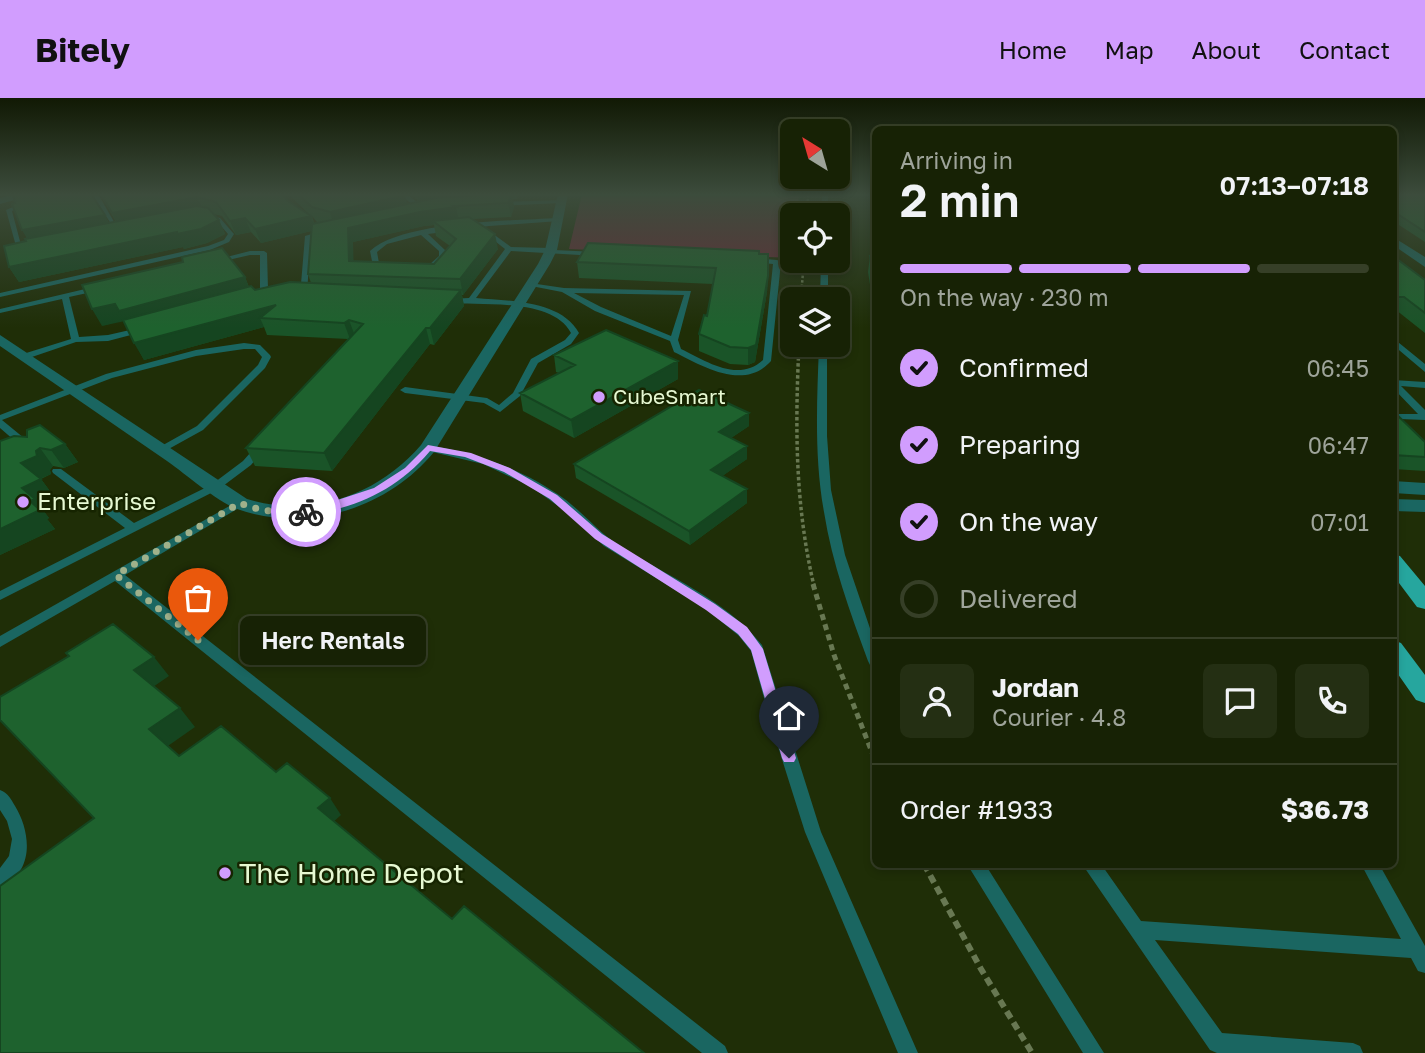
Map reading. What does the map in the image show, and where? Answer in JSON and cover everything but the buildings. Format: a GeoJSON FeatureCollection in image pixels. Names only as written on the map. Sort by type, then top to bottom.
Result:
{"type":"FeatureCollection","features":[{"type":"Feature","properties":{"kind":"highway"},"geometry":{"type":"LineString","coordinates":[[1397,566],[1425,601]]}},
{"type":"Feature","properties":{"kind":"highway"},"geometry":{"type":"LineString","coordinates":[[1397,654],[1425,693]]}},
{"type":"Feature","properties":{"kind":"street"},"geometry":{"type":"LineString","coordinates":[[0,338],[240,503],[253,509],[291,513],[332,508],[360,498],[409,470],[428,448],[551,251],[553,239]]}},
{"type":"Feature","properties":{"kind":"street"},"geometry":{"type":"LineString","coordinates":[[1397,243],[1425,263]]}},
{"type":"Feature","properties":{"kind":"street"},"geometry":{"type":"LineString","coordinates":[[1397,488],[1425,489]]}},
{"type":"Feature","properties":{"kind":"street"},"geometry":{"type":"LineString","coordinates":[[1397,505],[1425,506]]}},
{"type":"Feature","properties":{"kind":"lane"},"geometry":{"type":"LineString","coordinates":[[16,239],[18,246]]}},
{"type":"Feature","properties":{"kind":"lane"},"geometry":{"type":"LineString","coordinates":[[0,295],[210,248],[221,245],[228,239]]}},
{"type":"Feature","properties":{"kind":"lane"},"geometry":{"type":"LineString","coordinates":[[308,239],[303,294],[317,295]]}},
{"type":"Feature","properties":{"kind":"lane"},"geometry":{"type":"LineString","coordinates":[[398,269],[382,268],[376,264],[375,248],[384,242],[399,239]]}},
{"type":"Feature","properties":{"kind":"lane"},"geometry":{"type":"LineString","coordinates":[[427,267],[434,265],[444,255],[429,239]]}},
{"type":"Feature","properties":{"kind":"lane"},"geometry":{"type":"LineString","coordinates":[[495,239],[509,249],[604,254]]}},
{"type":"Feature","properties":{"kind":"lane"},"geometry":{"type":"LineString","coordinates":[[471,300],[509,249]]}},
{"type":"Feature","properties":{"kind":"lane"},"geometry":{"type":"LineString","coordinates":[[13,254],[26,251]]}},
{"type":"Feature","properties":{"kind":"lane"},"geometry":{"type":"LineString","coordinates":[[203,263],[250,253],[264,253],[264,289],[257,297],[246,301]]}},
{"type":"Feature","properties":{"kind":"lane"},"geometry":{"type":"LineString","coordinates":[[530,285],[564,290],[688,293],[674,340],[677,350],[726,372],[746,372],[763,366],[766,361],[777,262],[737,260]]}},
{"type":"Feature","properties":{"kind":"lane"},"geometry":{"type":"LineString","coordinates":[[0,311],[111,285]]}},
{"type":"Feature","properties":{"kind":"lane"},"geometry":{"type":"LineString","coordinates":[[564,290],[598,309],[674,340]]}},
{"type":"Feature","properties":{"kind":"lane"},"geometry":{"type":"LineString","coordinates":[[65,296],[75,340]]}},
{"type":"Feature","properties":{"kind":"lane"},"geometry":{"type":"LineString","coordinates":[[405,390],[487,401],[500,408],[516,394],[534,361],[568,342],[575,333],[573,325],[565,319],[518,303],[442,301]]}},
{"type":"Feature","properties":{"kind":"lane"},"geometry":{"type":"LineString","coordinates":[[26,356],[75,340],[108,338],[158,325]]}},
{"type":"Feature","properties":{"kind":"lane"},"geometry":{"type":"LineString","coordinates":[[1397,344],[1425,369]]}},
{"type":"Feature","properties":{"kind":"lane"},"geometry":{"type":"LineString","coordinates":[[34,451],[0,421],[109,376],[211,349],[244,346],[257,347],[264,352],[267,358],[262,366],[200,428],[161,449]]}},
{"type":"Feature","properties":{"kind":"lane"},"geometry":{"type":"LineString","coordinates":[[823,357],[822,454],[829,511],[847,583],[872,653]]}},
{"type":"Feature","properties":{"kind":"lane"},"geometry":{"type":"LineString","coordinates":[[1397,383],[1425,385]]}},
{"type":"Feature","properties":{"kind":"lane"},"geometry":{"type":"LineString","coordinates":[[1397,387],[1425,416]]}},
{"type":"Feature","properties":{"kind":"lane"},"geometry":{"type":"LineString","coordinates":[[1397,416],[1425,416]]}},
{"type":"Feature","properties":{"kind":"lane"},"geometry":{"type":"LineString","coordinates":[[0,596],[215,487],[247,463],[265,443]]}},
{"type":"Feature","properties":{"kind":"lane"},"geometry":{"type":"LineString","coordinates":[[428,448],[468,455],[541,489],[607,542],[711,607],[751,640],[757,649],[780,734],[813,832],[908,1053]]}},
{"type":"Feature","properties":{"kind":"lane"},"geometry":{"type":"LineString","coordinates":[[57,471],[133,528]]}},
{"type":"Feature","properties":{"kind":"lane"},"geometry":{"type":"LineString","coordinates":[[0,642],[240,503]]}},
{"type":"Feature","properties":{"kind":"lane"},"geometry":{"type":"LineString","coordinates":[[116,575],[718,1053]]}},
{"type":"Feature","properties":{"kind":"lane"},"geometry":{"type":"LineString","coordinates":[[0,797],[14,814],[20,833],[19,856],[8,874],[0,880]]}},
{"type":"Feature","properties":{"kind":"lane"},"geometry":{"type":"LineString","coordinates":[[977,868],[1052,991],[1094,1053]]}},
{"type":"Feature","properties":{"kind":"lane"},"geometry":{"type":"LineString","coordinates":[[1093,868],[1219,1048],[1353,1053]]}},
{"type":"Feature","properties":{"kind":"lane"},"geometry":{"type":"LineString","coordinates":[[1371,868],[1421,956]]}},
{"type":"Feature","properties":{"kind":"lane"},"geometry":{"type":"LineString","coordinates":[[1136,930],[1421,956]]}},
{"type":"Feature","properties":{"kind":"path"},"geometry":{"type":"LineString","coordinates":[[799,357],[795,443],[805,548],[832,648],[872,752]]}},
{"type":"Feature","properties":{"kind":"path"},"geometry":{"type":"LineString","coordinates":[[926,868],[1032,1053]]}},
{"type":"Feature","properties":{"kind":"shaded area"},"geometry":{"type":"Polygon","coordinates":[[[571,239],[780,239],[780,257],[569,249],[571,239]]]}},
{"type":"Feature","properties":{"kind":"way so far"},"geometry":{"type":"LineString","coordinates":[[198,640],[116,575],[240,503],[253,509],[274,512],[306,512]]}},
{"type":"Feature","properties":{"kind":"place","name":"CubeSmart"},"geometry":{"type":"Point","coordinates":[599,397]}},
{"type":"Feature","properties":{"kind":"place","name":"Enterprise"},"geometry":{"type":"Point","coordinates":[23,502]}},
{"type":"Feature","properties":{"kind":"place","name":"Herc Rentals"},"geometry":{"type":"Point","coordinates":[198,640]}},
{"type":"Feature","properties":{"kind":"place","name":"The Home Depot"},"geometry":{"type":"Point","coordinates":[225,873]}},
{"type":"Feature","properties":{"kind":"route"},"geometry":{"type":"LineString","coordinates":[[306,512],[332,508],[378,490],[409,470],[428,448],[468,455],[507,470],[553,497],[578,516],[598,537],[711,607],[743,631],[757,649],[789,758]]}}]}
